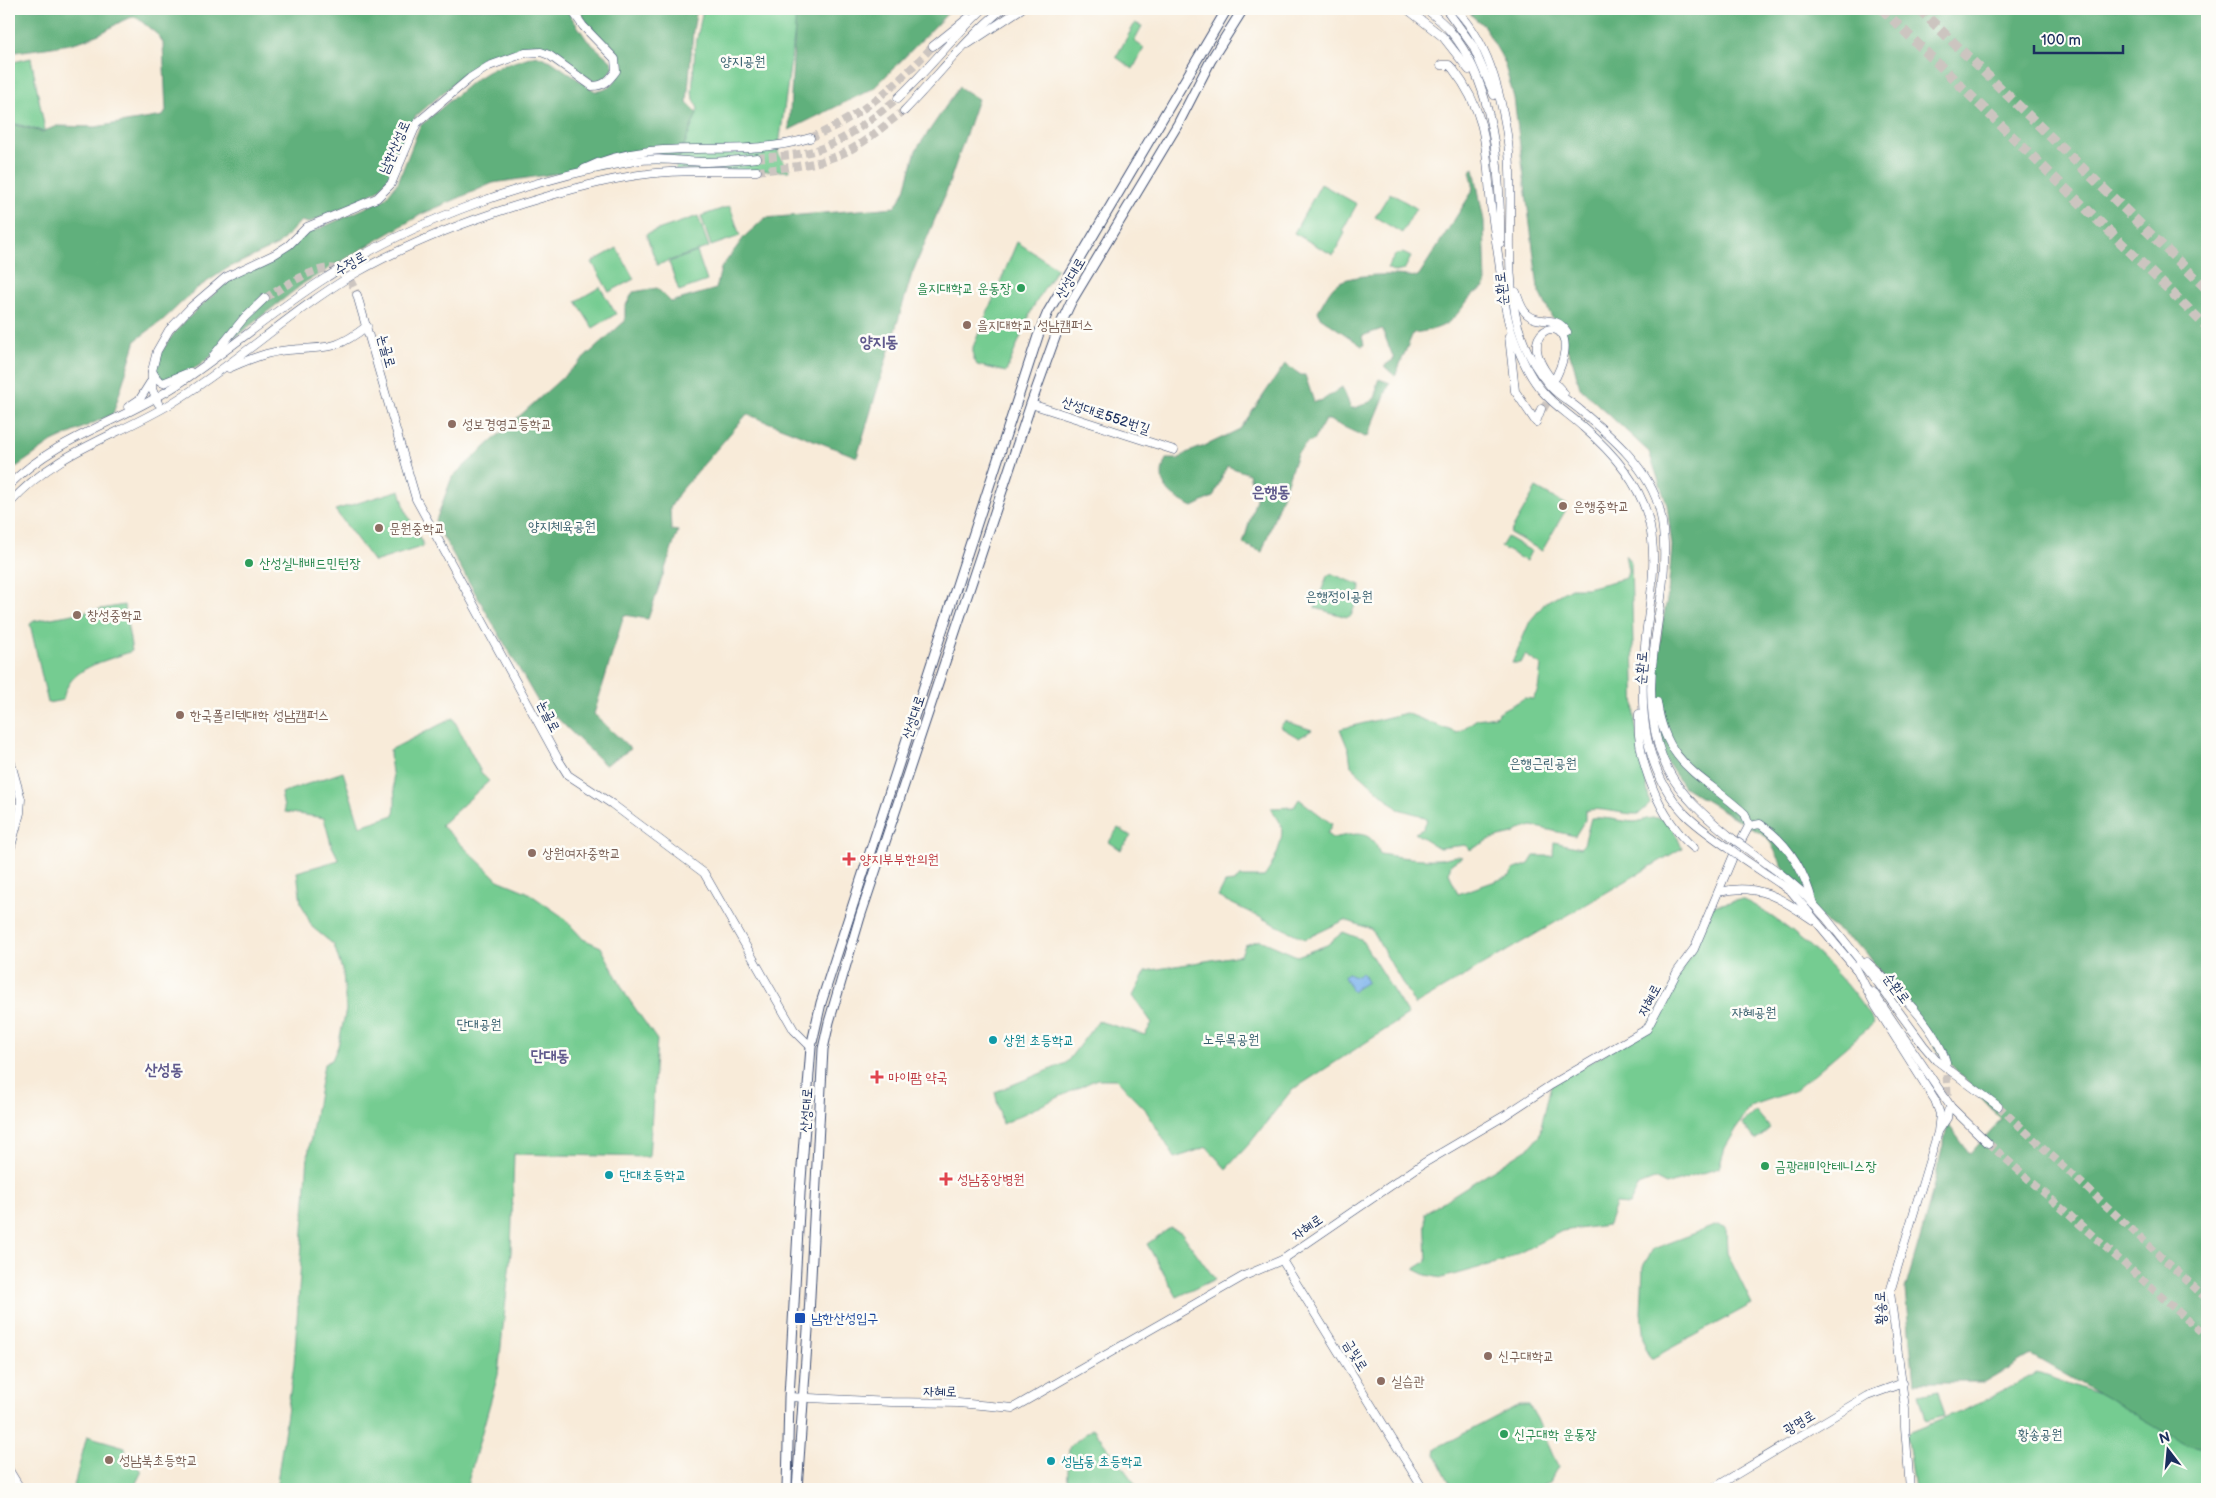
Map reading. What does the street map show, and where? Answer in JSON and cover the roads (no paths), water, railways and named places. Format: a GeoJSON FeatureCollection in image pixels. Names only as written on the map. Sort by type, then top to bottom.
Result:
{"type":"FeatureCollection","features":[{"type":"Feature","properties":{"kind":"main road","name":"남한산성로"},"geometry":{"type":"LineString","coordinates":[[160,408],[152,389],[152,371],[157,351],[169,330],[191,307],[226,277],[275,254],[289,245],[306,228],[377,198],[385,192],[391,184],[416,123],[470,78],[489,66],[525,53],[541,52],[592,86],[607,83],[616,71],[615,59],[583,26],[571,9]]}},
{"type":"Feature","properties":{"kind":"main road"},"geometry":{"type":"LineString","coordinates":[[904,110],[939,74],[954,54],[1002,9]]}},
{"type":"Feature","properties":{"kind":"main road"},"geometry":{"type":"LineString","coordinates":[[954,54],[1021,9]]}},
{"type":"Feature","properties":{"kind":"main road","name":"산성대로"},"geometry":{"type":"LineString","coordinates":[[787,1489],[789,1396],[800,1193],[811,1047],[821,1003],[1038,336],[1048,312],[1227,9]]}},
{"type":"Feature","properties":{"kind":"main road","name":"산성대로"},"geometry":{"type":"LineString","coordinates":[[797,1489],[804,1397],[823,1049],[829,1022],[860,917],[1031,404],[1057,332],[1071,302],[1168,140],[1211,60],[1243,9]]}},
{"type":"Feature","properties":{"kind":"main road"},"geometry":{"type":"LineString","coordinates":[[1407,9],[1443,37],[1478,82]]}},
{"type":"Feature","properties":{"kind":"main road"},"geometry":{"type":"LineString","coordinates":[[1426,9],[1453,34],[1478,82],[1488,109],[1501,195],[1499,263]]}},
{"type":"Feature","properties":{"kind":"main road"},"geometry":{"type":"LineString","coordinates":[[1446,9],[1473,46],[1483,66],[1498,104],[1507,145]]}},
{"type":"Feature","properties":{"kind":"main road"},"geometry":{"type":"LineString","coordinates":[[1456,9],[1482,44],[1488,59],[1504,109],[1507,145]]}},
{"type":"Feature","properties":{"kind":"main road"},"geometry":{"type":"LineString","coordinates":[[933,46],[961,22],[982,10]]}},
{"type":"Feature","properties":{"kind":"main road"},"geometry":{"type":"LineString","coordinates":[[898,98],[982,10]]}},
{"type":"Feature","properties":{"kind":"main road"},"geometry":{"type":"LineString","coordinates":[[1442,65],[1453,69],[1472,96],[1479,115],[1487,146],[1492,216],[1499,263]]}},
{"type":"Feature","properties":{"kind":"main road"},"geometry":{"type":"LineString","coordinates":[[574,174],[599,162],[620,155],[652,151],[771,148],[810,138]]}},
{"type":"Feature","properties":{"kind":"main road","name":"순환로"},"geometry":{"type":"LineString","coordinates":[[1507,145],[1510,166],[1511,277],[1518,326],[1530,354],[1552,388],[1612,438],[1643,474],[1659,508],[1663,536],[1663,588],[1652,671],[1653,715],[1660,748],[1666,765],[1686,796],[1733,839],[1781,874],[1813,904],[1851,948],[1924,1046],[1951,1073],[1998,1106]]}},
{"type":"Feature","properties":{"kind":"main road","name":"수정로"},"geometry":{"type":"LineString","coordinates":[[9,485],[23,471],[51,450],[163,394],[328,275],[395,237],[484,202],[545,181],[574,174],[637,161],[660,159],[706,162],[756,158]]}},
{"type":"Feature","properties":{"kind":"main road","name":"수정로"},"geometry":{"type":"LineString","coordinates":[[9,504],[36,476],[66,456],[170,404],[217,374],[300,309],[354,274],[407,246],[461,223],[510,207],[613,179],[650,173],[757,171]]}},
{"type":"Feature","properties":{"kind":"main road","name":"순환로"},"geometry":{"type":"LineString","coordinates":[[1499,263],[1508,322],[1516,346],[1535,382],[1544,393],[1584,427],[1616,461],[1628,476],[1646,512],[1654,562],[1643,659],[1641,695],[1646,736],[1661,779],[1684,813],[1707,833],[1791,891],[1855,966],[1951,1107],[1988,1143]]}},
{"type":"Feature","properties":{"kind":"main road"},"geometry":{"type":"LineString","coordinates":[[1511,277],[1520,304],[1528,316],[1539,320],[1555,321],[1563,326],[1568,334],[1569,350],[1557,378],[1564,356],[1565,344],[1563,334],[1554,328],[1546,330],[1540,336],[1537,345],[1538,356],[1548,374],[1573,404]]}},
{"type":"Feature","properties":{"kind":"main road","name":"논골로"},"geometry":{"type":"LineString","coordinates":[[357,295],[416,499],[568,775],[612,804],[704,873],[794,1030],[811,1047]]}},
{"type":"Feature","properties":{"kind":"main road"},"geometry":{"type":"LineString","coordinates":[[210,361],[226,339],[266,298]]}},
{"type":"Feature","properties":{"kind":"main road"},"geometry":{"type":"LineString","coordinates":[[1508,322],[1515,391],[1536,422],[1542,410]]}},
{"type":"Feature","properties":{"kind":"main road"},"geometry":{"type":"LineString","coordinates":[[217,374],[263,355],[288,350],[336,346],[352,338],[367,326]]}},
{"type":"Feature","properties":{"kind":"main road"},"geometry":{"type":"LineString","coordinates":[[152,371],[157,379],[163,383],[198,369]]}},
{"type":"Feature","properties":{"kind":"main road"},"geometry":{"type":"LineString","coordinates":[[117,417],[145,394],[152,371]]}},
{"type":"Feature","properties":{"kind":"main road"},"geometry":{"type":"LineString","coordinates":[[163,394],[170,404]]}},
{"type":"Feature","properties":{"kind":"main road","name":"산성대로552번길"},"geometry":{"type":"LineString","coordinates":[[1031,404],[1174,450]]}},
{"type":"Feature","properties":{"kind":"main road"},"geometry":{"type":"LineString","coordinates":[[1652,671],[1658,712],[1672,751],[1687,766],[1745,814],[1748,826],[1760,824],[1783,844],[1808,884],[1813,904]]}},
{"type":"Feature","properties":{"kind":"main road"},"geometry":{"type":"LineString","coordinates":[[1641,695],[1638,724],[1641,747],[1650,780],[1661,805],[1685,841],[1694,848]]}},
{"type":"Feature","properties":{"kind":"main road"},"geometry":{"type":"LineString","coordinates":[[9,756],[21,799],[9,854]]}},
{"type":"Feature","properties":{"kind":"main road"},"geometry":{"type":"LineString","coordinates":[[9,798],[9,814],[20,810]]}},
{"type":"Feature","properties":{"kind":"main road","name":"자혜로"},"geometry":{"type":"LineString","coordinates":[[789,1396],[891,1402],[958,1403],[1013,1408],[1244,1276],[1282,1260],[1424,1163],[1647,1029],[1677,972],[1694,949],[1748,826]]}},
{"type":"Feature","properties":{"kind":"main road"},"geometry":{"type":"LineString","coordinates":[[1719,892],[1739,888],[1762,891],[1792,906],[1820,925]]}},
{"type":"Feature","properties":{"kind":"main road"},"geometry":{"type":"LineString","coordinates":[[1851,948],[1899,993],[1926,1025],[1943,1053],[1946,1062]]}},
{"type":"Feature","properties":{"kind":"main road"},"geometry":{"type":"LineString","coordinates":[[1855,966],[1875,1005],[1935,1100],[1940,1114],[1938,1132]]}},
{"type":"Feature","properties":{"kind":"main road"},"geometry":{"type":"LineString","coordinates":[[1938,1132],[1947,1118],[1948,1111]]}},
{"type":"Feature","properties":{"kind":"main road","name":"황송로"},"geometry":{"type":"LineString","coordinates":[[1910,1489],[1903,1383],[1894,1338],[1890,1292],[1938,1132]]}},
{"type":"Feature","properties":{"kind":"main road","name":"금빛로"},"geometry":{"type":"LineString","coordinates":[[1282,1260],[1423,1489]]}},
{"type":"Feature","properties":{"kind":"main road","name":"광명로"},"geometry":{"type":"LineString","coordinates":[[1712,1489],[1867,1396],[1903,1383]]}},
{"type":"Feature","properties":{"kind":"main road"},"geometry":{"type":"LineString","coordinates":[[9,1470],[22,1488]]}},
{"type":"Feature","properties":{"kind":"main road"},"geometry":{"type":"LineString","coordinates":[[9,1482],[22,1488]]}},
{"type":"Feature","properties":{"kind":"water"},"geometry":{"type":"Polygon","coordinates":[[[1347,973],[1355,976],[1362,973],[1367,982],[1352,991],[1344,977],[1347,973]]]}},
{"type":"Feature","properties":{"kind":"tunnel"},"geometry":{"type":"LineString","coordinates":[[1882,9],[2207,327]]}},
{"type":"Feature","properties":{"kind":"tunnel"},"geometry":{"type":"LineString","coordinates":[[1919,9],[2207,289]]}},
{"type":"Feature","properties":{"kind":"tunnel"},"geometry":{"type":"LineString","coordinates":[[810,138],[846,120],[877,99],[933,46]]}},
{"type":"Feature","properties":{"kind":"tunnel"},"geometry":{"type":"LineString","coordinates":[[757,158],[804,153],[830,145],[860,127],[898,98]]}},
{"type":"Feature","properties":{"kind":"tunnel"},"geometry":{"type":"LineString","coordinates":[[757,171],[787,168],[837,156],[863,142],[904,111]]}},
{"type":"Feature","properties":{"kind":"tunnel"},"geometry":{"type":"LineString","coordinates":[[265,298],[309,273],[328,268],[343,272],[357,295]]}},
{"type":"Feature","properties":{"kind":"tunnel"},"geometry":{"type":"LineString","coordinates":[[1543,410],[1559,379]]}},
{"type":"Feature","properties":{"kind":"tunnel"},"geometry":{"type":"LineString","coordinates":[[1946,1063],[1948,1104]]}},
{"type":"Feature","properties":{"kind":"tunnel"},"geometry":{"type":"LineString","coordinates":[[1998,1106],[2207,1299]]}},
{"type":"Feature","properties":{"kind":"tunnel"},"geometry":{"type":"LineString","coordinates":[[1988,1143],[2207,1337]]}},
{"type":"Feature","properties":{"kind":"place","name":"을지대학교 운동장"},"geometry":{"type":"Point","coordinates":[1021,288]}},
{"type":"Feature","properties":{"kind":"place","name":"을지대학교 성남캠퍼스"},"geometry":{"type":"Point","coordinates":[967,325]}},
{"type":"Feature","properties":{"kind":"place","name":"성보경영고등학교"},"geometry":{"type":"Point","coordinates":[452,424]}},
{"type":"Feature","properties":{"kind":"place","name":"은행중학교"},"geometry":{"type":"Point","coordinates":[1563,506]}},
{"type":"Feature","properties":{"kind":"place","name":"문원중학교"},"geometry":{"type":"Point","coordinates":[379,528]}},
{"type":"Feature","properties":{"kind":"place","name":"산성실내배드민턴장"},"geometry":{"type":"Point","coordinates":[249,563]}},
{"type":"Feature","properties":{"kind":"place","name":"창성중학교"},"geometry":{"type":"Point","coordinates":[77,615]}},
{"type":"Feature","properties":{"kind":"place","name":"한국폴리텍대학 성남캠퍼스"},"geometry":{"type":"Point","coordinates":[180,715]}},
{"type":"Feature","properties":{"kind":"place","name":"상원여자중학교"},"geometry":{"type":"Point","coordinates":[532,853]}},
{"type":"Feature","properties":{"kind":"place","name":"양지부부한의원"},"geometry":{"type":"Point","coordinates":[849,859]}},
{"type":"Feature","properties":{"kind":"place","name":"상원 초등학교"},"geometry":{"type":"Point","coordinates":[993,1040]}},
{"type":"Feature","properties":{"kind":"place","name":"마이팜 약국"},"geometry":{"type":"Point","coordinates":[877,1077]}},
{"type":"Feature","properties":{"kind":"place","name":"금광래미안테니스장"},"geometry":{"type":"Point","coordinates":[1765,1166]}},
{"type":"Feature","properties":{"kind":"place","name":"단대초등학교"},"geometry":{"type":"Point","coordinates":[609,1175]}},
{"type":"Feature","properties":{"kind":"place","name":"성남중앙병원"},"geometry":{"type":"Point","coordinates":[946,1179]}},
{"type":"Feature","properties":{"kind":"place","name":"남한산성입구"},"geometry":{"type":"Point","coordinates":[800,1318]}},
{"type":"Feature","properties":{"kind":"place","name":"신구대학교"},"geometry":{"type":"Point","coordinates":[1488,1356]}},
{"type":"Feature","properties":{"kind":"place","name":"실습관"},"geometry":{"type":"Point","coordinates":[1381,1381]}},
{"type":"Feature","properties":{"kind":"place","name":"신구대학 운동장"},"geometry":{"type":"Point","coordinates":[1504,1434]}},
{"type":"Feature","properties":{"kind":"place","name":"성남북초등학교"},"geometry":{"type":"Point","coordinates":[109,1460]}},
{"type":"Feature","properties":{"kind":"place","name":"성남동 초등학교"},"geometry":{"type":"Point","coordinates":[1051,1461]}},
{"type":"Feature","properties":{"kind":"district","name":"양지동"},"geometry":{"type":"Point","coordinates":[879,341]}},
{"type":"Feature","properties":{"kind":"district","name":"은행동"},"geometry":{"type":"Point","coordinates":[1271,491]}},
{"type":"Feature","properties":{"kind":"district","name":"단대동"},"geometry":{"type":"Point","coordinates":[550,1055]}},
{"type":"Feature","properties":{"kind":"district","name":"산성동"},"geometry":{"type":"Point","coordinates":[164,1069]}},
{"type":"Feature","properties":{"kind":"park label","name":"양지공원"},"geometry":{"type":"Point","coordinates":[743,61]}},
{"type":"Feature","properties":{"kind":"park label","name":"양지체육공원"},"geometry":{"type":"Point","coordinates":[562,526]}},
{"type":"Feature","properties":{"kind":"park label","name":"은행정이공원"},"geometry":{"type":"Point","coordinates":[1339,596]}},
{"type":"Feature","properties":{"kind":"park label","name":"은행근린공원"},"geometry":{"type":"Point","coordinates":[1543,763]}},
{"type":"Feature","properties":{"kind":"park label","name":"자혜공원"},"geometry":{"type":"Point","coordinates":[1754,1012]}},
{"type":"Feature","properties":{"kind":"park label","name":"단대공원"},"geometry":{"type":"Point","coordinates":[479,1024]}},
{"type":"Feature","properties":{"kind":"park label","name":"노루목공원"},"geometry":{"type":"Point","coordinates":[1231,1039]}},
{"type":"Feature","properties":{"kind":"park label","name":"황송공원"},"geometry":{"type":"Point","coordinates":[2040,1434]}}]}
